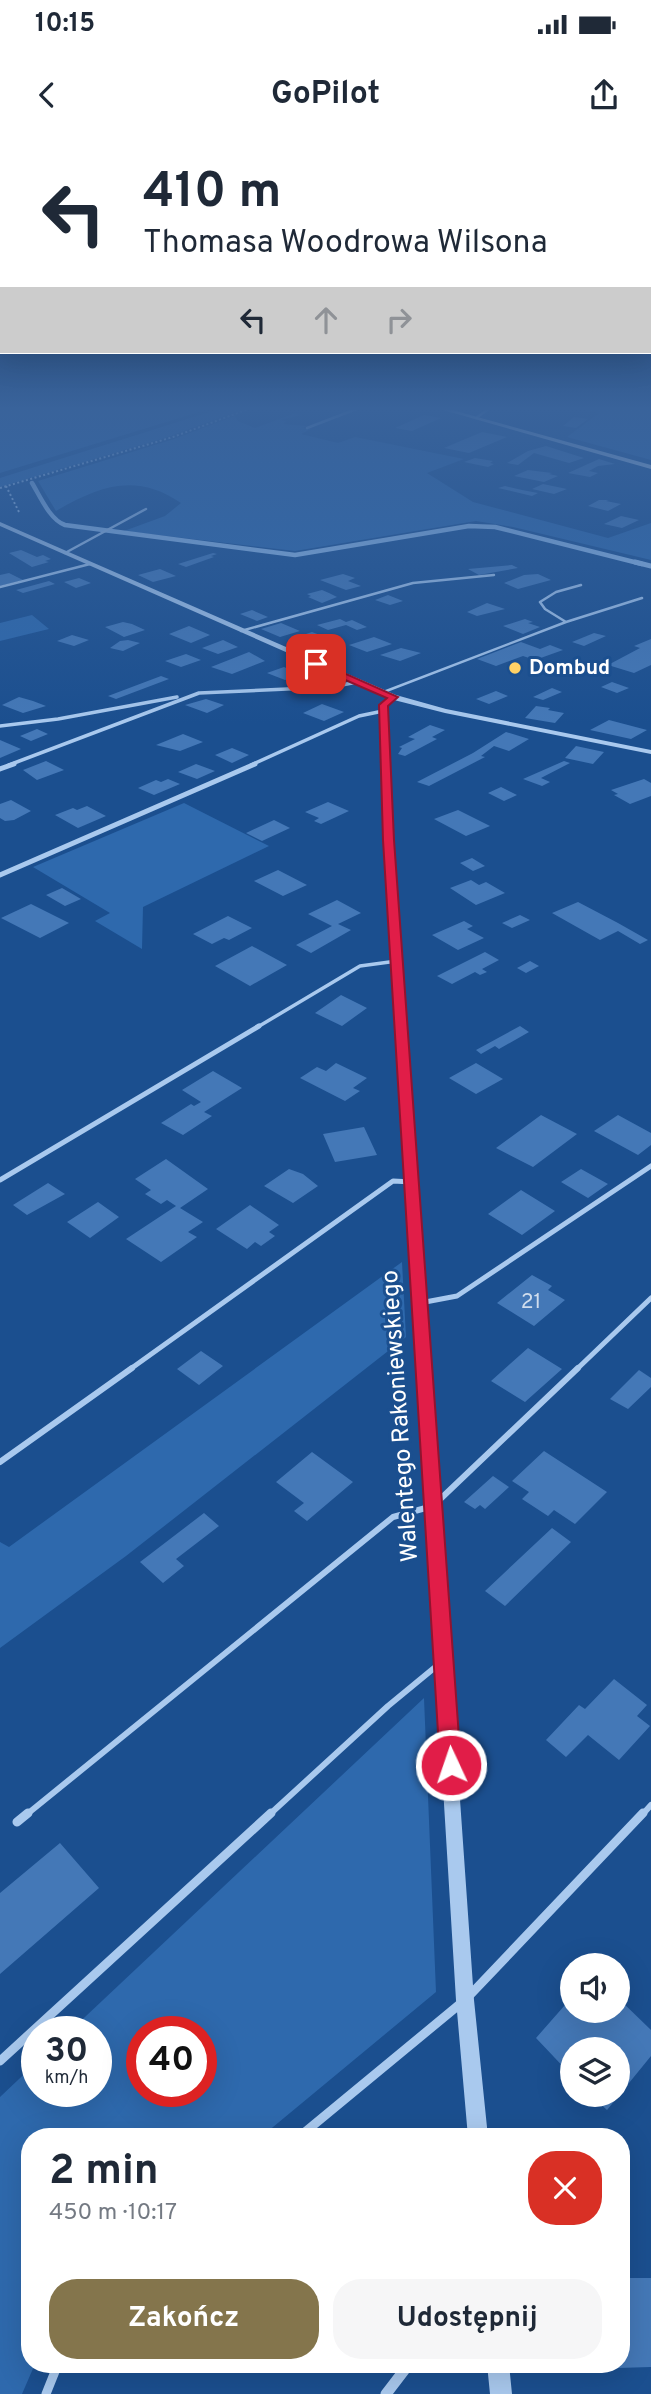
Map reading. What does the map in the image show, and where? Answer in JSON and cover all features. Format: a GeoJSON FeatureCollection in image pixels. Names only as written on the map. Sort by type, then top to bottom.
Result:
{"type":"FeatureCollection","features":[{"type":"Feature","properties":{"kind":"street"},"geometry":{"type":"LineString","coordinates":[[0,524],[387,695],[445,711],[651,752]]}},
{"type":"Feature","properties":{"kind":"street"},"geometry":{"type":"LineString","coordinates":[[0,726],[58,719],[199,693],[332,687],[357,682]]}},
{"type":"Feature","properties":{"kind":"street"},"geometry":{"type":"LineString","coordinates":[[0,769],[199,693]]}},
{"type":"Feature","properties":{"kind":"street"},"geometry":{"type":"LineString","coordinates":[[0,875],[359,716],[383,711],[387,695]]}},
{"type":"Feature","properties":{"kind":"street","name":"Walentego Rakoniewskiego"},"geometry":{"type":"LineString","coordinates":[[383,711],[465,2000],[477,2128]]}},
{"type":"Feature","properties":{"kind":"street"},"geometry":{"type":"LineString","coordinates":[[386,2394],[400,2373]]}},
{"type":"Feature","properties":{"kind":"street"},"geometry":{"type":"LineString","coordinates":[[499,2373],[501,2394]]}},
{"type":"Feature","properties":{"kind":"lane"},"geometry":{"type":"LineString","coordinates":[[65,553],[139,513]]}},
{"type":"Feature","properties":{"kind":"lane"},"geometry":{"type":"LineString","coordinates":[[0,587],[90,564]]}},
{"type":"Feature","properties":{"kind":"lane"},"geometry":{"type":"LineString","coordinates":[[242,631],[413,583],[494,575]]}},
{"type":"Feature","properties":{"kind":"lane"},"geometry":{"type":"LineString","coordinates":[[566,622],[545,609],[540,602],[556,592],[581,585]]}},
{"type":"Feature","properties":{"kind":"lane"},"geometry":{"type":"LineString","coordinates":[[387,695],[566,622],[642,598]]}},
{"type":"Feature","properties":{"kind":"lane"},"geometry":{"type":"LineString","coordinates":[[0,1180],[360,966],[397,961]]}},
{"type":"Feature","properties":{"kind":"lane"},"geometry":{"type":"LineString","coordinates":[[420,1303],[457,1296],[651,1166]]}},
{"type":"Feature","properties":{"kind":"lane"},"geometry":{"type":"LineString","coordinates":[[0,1462],[393,1181],[412,1182]]}},
{"type":"Feature","properties":{"kind":"lane"},"geometry":{"type":"LineString","coordinates":[[17,1822],[393,1517],[433,1506],[651,1298]]}},
{"type":"Feature","properties":{"kind":"lane"},"geometry":{"type":"LineString","coordinates":[[0,2061],[388,1706],[444,1660]]}},
{"type":"Feature","properties":{"kind":"lane"},"geometry":{"type":"LineString","coordinates":[[310,2128],[465,2000],[651,1805]]}},
{"type":"Feature","properties":{"kind":"lane"},"geometry":{"type":"LineString","coordinates":[[46,2394],[54,2373]]}},
{"type":"Feature","properties":{"kind":"shaded area"},"geometry":{"type":"Polygon","coordinates":[[[168,513],[515,513],[608,538],[651,523],[651,560],[513,527],[476,521],[295,551],[124,531],[168,513]]]}},
{"type":"Feature","properties":{"kind":"shaded area"},"geometry":{"type":"Polygon","coordinates":[[[32,615],[49,629],[0,641],[0,623],[32,615]]]}},
{"type":"Feature","properties":{"kind":"shaded area"},"geometry":{"type":"Polygon","coordinates":[[[184,803],[269,846],[143,907],[142,949],[95,921],[110,913],[33,867],[184,803]]]}},
{"type":"Feature","properties":{"kind":"shaded area"},"geometry":{"type":"Polygon","coordinates":[[[402,1262],[406,1337],[126,1556],[0,1648],[0,1542],[9,1547],[402,1262]]]}},
{"type":"Feature","properties":{"kind":"shaded area"},"geometry":{"type":"Polygon","coordinates":[[[424,1698],[436,1992],[272,2128],[21,2128],[21,2373],[31,2373],[22,2394],[0,2394],[0,2097],[21,2077],[21,2107],[112,2107],[112,2016],[86,2016],[424,1698]]]}},
{"type":"Feature","properties":{"kind":"building"},"geometry":{"type":"Polygon","coordinates":[[[621,516],[639,520],[622,528],[604,524],[621,516]]]}},
{"type":"Feature","properties":{"kind":"building"},"geometry":{"type":"Polygon","coordinates":[[[21,550],[37,557],[43,555],[51,559],[32,567],[9,553],[21,550]]]}},
{"type":"Feature","properties":{"kind":"building"},"geometry":{"type":"Polygon","coordinates":[[[217,554],[186,567],[178,564],[217,554]]]}},
{"type":"Feature","properties":{"kind":"building"},"geometry":{"type":"Polygon","coordinates":[[[512,565],[518,568],[479,575],[468,569],[512,565]]]}},
{"type":"Feature","properties":{"kind":"building"},"geometry":{"type":"Polygon","coordinates":[[[160,569],[176,576],[153,582],[138,575],[160,569]]]}},
{"type":"Feature","properties":{"kind":"building"},"geometry":{"type":"Polygon","coordinates":[[[9,573],[23,580],[0,586],[0,575],[9,573]]]}},
{"type":"Feature","properties":{"kind":"building"},"geometry":{"type":"Polygon","coordinates":[[[343,574],[355,578],[348,581],[361,586],[346,590],[320,580],[343,574]]]}},
{"type":"Feature","properties":{"kind":"building"},"geometry":{"type":"Polygon","coordinates":[[[538,574],[551,580],[518,589],[504,583],[524,575],[538,574]]]}},
{"type":"Feature","properties":{"kind":"building"},"geometry":{"type":"Polygon","coordinates":[[[79,578],[91,583],[76,588],[64,582],[79,578]]]}},
{"type":"Feature","properties":{"kind":"building"},"geometry":{"type":"Polygon","coordinates":[[[49,581],[55,584],[23,593],[16,590],[49,581]]]}},
{"type":"Feature","properties":{"kind":"building"},"geometry":{"type":"Polygon","coordinates":[[[322,590],[337,597],[322,603],[308,597],[311,596],[307,594],[322,590]]]}},
{"type":"Feature","properties":{"kind":"building"},"geometry":{"type":"Polygon","coordinates":[[[388,595],[403,601],[390,605],[375,600],[388,595]]]}},
{"type":"Feature","properties":{"kind":"building"},"geometry":{"type":"Polygon","coordinates":[[[487,603],[505,609],[477,616],[467,612],[487,603]]]}},
{"type":"Feature","properties":{"kind":"building"},"geometry":{"type":"Polygon","coordinates":[[[252,610],[268,617],[257,621],[240,614],[252,610]]]}},
{"type":"Feature","properties":{"kind":"building"},"geometry":{"type":"Polygon","coordinates":[[[340,619],[346,622],[352,620],[367,627],[357,630],[346,625],[328,630],[317,625],[340,619]]]}},
{"type":"Feature","properties":{"kind":"building"},"geometry":{"type":"Polygon","coordinates":[[[525,619],[533,622],[528,623],[540,627],[523,634],[503,626],[525,619]]]}},
{"type":"Feature","properties":{"kind":"building"},"geometry":{"type":"Polygon","coordinates":[[[123,622],[145,630],[124,637],[105,627],[123,622]]]}},
{"type":"Feature","properties":{"kind":"building"},"geometry":{"type":"Polygon","coordinates":[[[281,623],[300,631],[280,637],[261,629],[281,623]]]}},
{"type":"Feature","properties":{"kind":"building"},"geometry":{"type":"Polygon","coordinates":[[[189,626],[210,635],[191,643],[169,634],[189,626]]]}},
{"type":"Feature","properties":{"kind":"building"},"geometry":{"type":"Polygon","coordinates":[[[312,632],[325,637],[321,639],[327,641],[307,648],[288,640],[312,632]]]}},
{"type":"Feature","properties":{"kind":"building"},"geometry":{"type":"Polygon","coordinates":[[[594,633],[606,636],[584,646],[572,642],[594,633]]]}},
{"type":"Feature","properties":{"kind":"building"},"geometry":{"type":"Polygon","coordinates":[[[72,635],[89,640],[74,646],[57,641],[72,635]]]}},
{"type":"Feature","properties":{"kind":"building"},"geometry":{"type":"Polygon","coordinates":[[[374,637],[392,644],[367,652],[349,645],[374,637]]]}},
{"type":"Feature","properties":{"kind":"building"},"geometry":{"type":"Polygon","coordinates":[[[651,639],[651,665],[634,673],[608,665],[640,648],[634,646],[651,639]]]}},
{"type":"Feature","properties":{"kind":"building"},"geometry":{"type":"Polygon","coordinates":[[[223,640],[238,647],[218,654],[202,648],[223,640]]]}},
{"type":"Feature","properties":{"kind":"building"},"geometry":{"type":"Polygon","coordinates":[[[120,641],[140,643],[123,651],[110,648],[120,641]]]}},
{"type":"Feature","properties":{"kind":"building"},"geometry":{"type":"Polygon","coordinates":[[[521,642],[540,649],[550,645],[563,650],[535,660],[523,656],[496,666],[477,659],[521,642]]]}},
{"type":"Feature","properties":{"kind":"building"},"geometry":{"type":"Polygon","coordinates":[[[401,648],[421,653],[400,661],[380,655],[401,648]]]}},
{"type":"Feature","properties":{"kind":"building"},"geometry":{"type":"Polygon","coordinates":[[[249,652],[265,661],[232,674],[211,667],[249,652]]]}},
{"type":"Feature","properties":{"kind":"building"},"geometry":{"type":"Polygon","coordinates":[[[186,654],[201,660],[181,667],[165,661],[186,654]]]}},
{"type":"Feature","properties":{"kind":"building"},"geometry":{"type":"Polygon","coordinates":[[[284,667],[300,674],[285,680],[267,673],[284,667]]]}},
{"type":"Feature","properties":{"kind":"building"},"geometry":{"type":"Polygon","coordinates":[[[161,676],[169,679],[116,699],[108,696],[161,676]]]}},
{"type":"Feature","properties":{"kind":"building"},"geometry":{"type":"Polygon","coordinates":[[[612,682],[629,688],[617,693],[601,687],[612,682]]]}},
{"type":"Feature","properties":{"kind":"building"},"geometry":{"type":"Polygon","coordinates":[[[552,688],[562,692],[543,700],[533,697],[552,688]]]}},
{"type":"Feature","properties":{"kind":"building"},"geometry":{"type":"Polygon","coordinates":[[[496,691],[508,696],[489,704],[476,699],[496,691]]]}},
{"type":"Feature","properties":{"kind":"building"},"geometry":{"type":"Polygon","coordinates":[[[19,697],[46,706],[23,713],[2,705],[19,697]]]}},
{"type":"Feature","properties":{"kind":"building"},"geometry":{"type":"Polygon","coordinates":[[[206,699],[224,705],[207,713],[185,705],[206,699]]]}},
{"type":"Feature","properties":{"kind":"building"},"geometry":{"type":"Polygon","coordinates":[[[322,704],[344,712],[324,721],[303,713],[322,704]]]}},
{"type":"Feature","properties":{"kind":"building"},"geometry":{"type":"Polygon","coordinates":[[[536,706],[564,713],[555,723],[525,718],[536,706]]]}},
{"type":"Feature","properties":{"kind":"building"},"geometry":{"type":"Polygon","coordinates":[[[609,720],[647,730],[631,739],[590,730],[609,720]]]}},
{"type":"Feature","properties":{"kind":"building"},"geometry":{"type":"Polygon","coordinates":[[[430,725],[445,730],[432,737],[437,739],[405,756],[398,754],[402,748],[399,747],[415,739],[408,737],[430,725]]]}},
{"type":"Feature","properties":{"kind":"building"},"geometry":{"type":"Polygon","coordinates":[[[37,729],[48,734],[31,741],[20,736],[37,729]]]}},
{"type":"Feature","properties":{"kind":"building"},"geometry":{"type":"Polygon","coordinates":[[[506,732],[529,739],[509,751],[494,746],[481,756],[485,757],[429,786],[417,782],[473,753],[506,732]]]}},
{"type":"Feature","properties":{"kind":"building"},"geometry":{"type":"Polygon","coordinates":[[[183,734],[203,742],[180,751],[156,745],[183,734]]]}},
{"type":"Feature","properties":{"kind":"building"},"geometry":{"type":"Polygon","coordinates":[[[0,740],[21,749],[0,758],[0,740]]]}},
{"type":"Feature","properties":{"kind":"building"},"geometry":{"type":"Polygon","coordinates":[[[576,746],[604,752],[593,764],[565,758],[576,746]]]}},
{"type":"Feature","properties":{"kind":"building"},"geometry":{"type":"Polygon","coordinates":[[[232,748],[249,755],[232,763],[215,755],[232,748]]]}},
{"type":"Feature","properties":{"kind":"building"},"geometry":{"type":"Polygon","coordinates":[[[46,761],[64,770],[37,780],[23,770],[46,761]]]}},
{"type":"Feature","properties":{"kind":"building"},"geometry":{"type":"Polygon","coordinates":[[[564,761],[570,763],[541,778],[550,782],[542,786],[523,779],[564,761]]]}},
{"type":"Feature","properties":{"kind":"building"},"geometry":{"type":"Polygon","coordinates":[[[196,764],[215,771],[197,779],[178,772],[196,764]]]}},
{"type":"Feature","properties":{"kind":"building"},"geometry":{"type":"Polygon","coordinates":[[[168,779],[180,784],[154,795],[138,788],[156,780],[161,782],[168,779]]]}},
{"type":"Feature","properties":{"kind":"building"},"geometry":{"type":"Polygon","coordinates":[[[644,779],[651,783],[651,796],[630,804],[614,795],[618,794],[611,790],[644,779]]]}},
{"type":"Feature","properties":{"kind":"building"},"geometry":{"type":"Polygon","coordinates":[[[501,787],[517,795],[504,801],[488,793],[501,787]]]}},
{"type":"Feature","properties":{"kind":"building"},"geometry":{"type":"Polygon","coordinates":[[[11,800],[31,811],[14,820],[5,821],[0,818],[0,804],[11,800]]]}},
{"type":"Feature","properties":{"kind":"building"},"geometry":{"type":"Polygon","coordinates":[[[328,802],[349,811],[321,824],[314,821],[319,818],[305,812],[328,802]]]}},
{"type":"Feature","properties":{"kind":"building"},"geometry":{"type":"Polygon","coordinates":[[[87,806],[106,816],[78,828],[55,815],[73,808],[77,810],[87,806]]]}},
{"type":"Feature","properties":{"kind":"building"},"geometry":{"type":"Polygon","coordinates":[[[458,810],[490,826],[466,836],[434,819],[458,810]]]}},
{"type":"Feature","properties":{"kind":"building"},"geometry":{"type":"Polygon","coordinates":[[[274,820],[290,828],[262,841],[246,833],[274,820]]]}},
{"type":"Feature","properties":{"kind":"building"},"geometry":{"type":"Polygon","coordinates":[[[472,858],[485,866],[473,871],[460,863],[472,858]]]}},
{"type":"Feature","properties":{"kind":"building"},"geometry":{"type":"Polygon","coordinates":[[[278,870],[307,885],[283,896],[254,881],[278,870]]]}},
{"type":"Feature","properties":{"kind":"building"},"geometry":{"type":"Polygon","coordinates":[[[471,880],[479,885],[486,882],[505,893],[476,905],[450,888],[471,880]]]}},
{"type":"Feature","properties":{"kind":"building"},"geometry":{"type":"Polygon","coordinates":[[[62,888],[81,899],[65,906],[46,895],[62,888]]]}},
{"type":"Feature","properties":{"kind":"building"},"geometry":{"type":"Polygon","coordinates":[[[337,900],[361,913],[338,924],[351,930],[311,953],[296,945],[332,926],[308,914],[337,900]]]}},
{"type":"Feature","properties":{"kind":"building"},"geometry":{"type":"Polygon","coordinates":[[[578,902],[648,940],[640,944],[618,931],[600,940],[552,913],[578,902]]]}},
{"type":"Feature","properties":{"kind":"building"},"geometry":{"type":"Polygon","coordinates":[[[31,904],[69,923],[40,938],[1,918],[31,904]]]}},
{"type":"Feature","properties":{"kind":"building"},"geometry":{"type":"Polygon","coordinates":[[[520,915],[530,920],[512,928],[502,923],[520,915]]]}},
{"type":"Feature","properties":{"kind":"building"},"geometry":{"type":"Polygon","coordinates":[[[228,916],[252,928],[229,940],[224,938],[212,944],[193,934],[228,916]]]}},
{"type":"Feature","properties":{"kind":"building"},"geometry":{"type":"Polygon","coordinates":[[[464,921],[473,926],[467,929],[484,938],[458,950],[432,935],[464,921]]]}},
{"type":"Feature","properties":{"kind":"building"},"geometry":{"type":"Polygon","coordinates":[[[252,946],[287,965],[250,986],[215,966],[252,946]]]}},
{"type":"Feature","properties":{"kind":"building"},"geometry":{"type":"Polygon","coordinates":[[[485,952],[499,960],[482,969],[487,972],[480,975],[475,972],[452,984],[437,976],[485,952]]]}},
{"type":"Feature","properties":{"kind":"building"},"geometry":{"type":"Polygon","coordinates":[[[530,961],[539,966],[526,973],[517,968],[530,961]]]}},
{"type":"Feature","properties":{"kind":"building"},"geometry":{"type":"Polygon","coordinates":[[[341,995],[367,1008],[342,1026],[315,1013],[341,995]]]}},
{"type":"Feature","properties":{"kind":"building"},"geometry":{"type":"Polygon","coordinates":[[[520,1026],[529,1032],[499,1049],[495,1046],[481,1054],[476,1050],[520,1026]]]}},
{"type":"Feature","properties":{"kind":"building"},"geometry":{"type":"Polygon","coordinates":[[[336,1063],[367,1078],[353,1088],[360,1091],[345,1101],[300,1078],[317,1067],[326,1071],[336,1063]]]}},
{"type":"Feature","properties":{"kind":"building"},"geometry":{"type":"Polygon","coordinates":[[[476,1063],[503,1079],[476,1094],[449,1078],[476,1063]]]}},
{"type":"Feature","properties":{"kind":"building"},"geometry":{"type":"Polygon","coordinates":[[[213,1071],[242,1088],[204,1112],[212,1116],[183,1135],[161,1123],[191,1104],[194,1106],[201,1102],[182,1090],[213,1071]]]}},
{"type":"Feature","properties":{"kind":"building"},"geometry":{"type":"Polygon","coordinates":[[[541,1115],[577,1134],[533,1167],[496,1148],[541,1115]]]}},
{"type":"Feature","properties":{"kind":"building"},"geometry":{"type":"Polygon","coordinates":[[[618,1115],[651,1133],[651,1145],[638,1155],[594,1131],[618,1115]]]}},
{"type":"Feature","properties":{"kind":"building"},"geometry":{"type":"Polygon","coordinates":[[[364,1127],[377,1155],[335,1162],[323,1134],[364,1127]]]}},
{"type":"Feature","properties":{"kind":"building"},"geometry":{"type":"Polygon","coordinates":[[[166,1159],[208,1189],[180,1208],[203,1222],[188,1232],[197,1237],[161,1262],[126,1239],[176,1206],[167,1200],[161,1204],[145,1194],[151,1190],[135,1179],[166,1159]]]}},
{"type":"Feature","properties":{"kind":"building"},"geometry":{"type":"Polygon","coordinates":[[[289,1169],[303,1174],[318,1186],[293,1203],[264,1186],[289,1169]]]}},
{"type":"Feature","properties":{"kind":"building"},"geometry":{"type":"Polygon","coordinates":[[[581,1169],[608,1184],[588,1198],[561,1182],[581,1169]]]}},
{"type":"Feature","properties":{"kind":"building"},"geometry":{"type":"Polygon","coordinates":[[[48,1183],[65,1194],[27,1215],[13,1205],[48,1183]]]}},
{"type":"Feature","properties":{"kind":"building"},"geometry":{"type":"Polygon","coordinates":[[[521,1190],[555,1211],[522,1235],[488,1214],[521,1190]]]}},
{"type":"Feature","properties":{"kind":"building"},"geometry":{"type":"Polygon","coordinates":[[[98,1202],[119,1217],[90,1238],[67,1222],[98,1202]]]}},
{"type":"Feature","properties":{"kind":"building"},"geometry":{"type":"Polygon","coordinates":[[[250,1205],[279,1225],[269,1232],[275,1236],[261,1246],[255,1242],[247,1249],[216,1229],[250,1205]]]}},
{"type":"Feature","properties":{"kind":"building"},"geometry":{"type":"Polygon","coordinates":[[[532,1275],[552,1286],[548,1290],[565,1300],[534,1326],[497,1303],[532,1275]]]}},
{"type":"Feature","properties":{"kind":"building"},"geometry":{"type":"Polygon","coordinates":[[[528,1348],[562,1369],[525,1402],[491,1381],[528,1348]]]}},
{"type":"Feature","properties":{"kind":"building"},"geometry":{"type":"Polygon","coordinates":[[[201,1351],[223,1366],[199,1385],[177,1369],[201,1351]]]}},
{"type":"Feature","properties":{"kind":"building"},"geometry":{"type":"Polygon","coordinates":[[[639,1370],[651,1378],[651,1387],[628,1409],[610,1399],[639,1370]]]}},
{"type":"Feature","properties":{"kind":"building"},"geometry":{"type":"Polygon","coordinates":[[[544,1451],[607,1492],[575,1524],[554,1510],[548,1516],[522,1499],[529,1492],[512,1481],[544,1451]]]}},
{"type":"Feature","properties":{"kind":"building"},"geometry":{"type":"Polygon","coordinates":[[[312,1452],[353,1482],[307,1521],[294,1511],[304,1503],[276,1482],[312,1452]]]}},
{"type":"Feature","properties":{"kind":"building"},"geometry":{"type":"Polygon","coordinates":[[[493,1476],[509,1487],[485,1509],[480,1505],[475,1509],[464,1502],[493,1476]]]}},
{"type":"Feature","properties":{"kind":"building"},"geometry":{"type":"Polygon","coordinates":[[[204,1513],[219,1526],[176,1559],[184,1566],[163,1583],[140,1562],[204,1513]]]}},
{"type":"Feature","properties":{"kind":"building"},"geometry":{"type":"Polygon","coordinates":[[[552,1528],[571,1542],[505,1606],[485,1591],[552,1528]]]}},
{"type":"Feature","properties":{"kind":"building"},"geometry":{"type":"Polygon","coordinates":[[[614,1679],[647,1705],[637,1716],[650,1726],[619,1760],[588,1735],[566,1757],[546,1740],[579,1705],[585,1709],[614,1679]]]}},
{"type":"Feature","properties":{"kind":"building"},"geometry":{"type":"Polygon","coordinates":[[[60,1843],[99,1888],[0,1974],[0,1893],[60,1843]]]}},
{"type":"Feature","properties":{"kind":"building"},"geometry":{"type":"Polygon","coordinates":[[[630,2010],[651,2030],[651,2056],[630,2082],[630,2037],[560,2037],[560,2063],[536,2038],[560,2011],[560,2023],[630,2023],[630,2010]]]}},
{"type":"Feature","properties":{"kind":"building"},"geometry":{"type":"Polygon","coordinates":[[[630,2278],[651,2278],[651,2367],[630,2368],[630,2278]]]}},
{"type":"Feature","properties":{"kind":"waterway"},"geometry":{"type":"LineString","coordinates":[[50,513],[65,525],[295,555],[469,526],[495,527],[642,564]]}},
{"type":"Feature","properties":{"kind":"waterway"},"geometry":{"type":"LineString","coordinates":[[635,562],[651,566]]}},
{"type":"Feature","properties":{"kind":"place","name":"Dombud"},"geometry":{"type":"Point","coordinates":[515,668]}},
{"type":"Feature","properties":{"kind":"route"},"geometry":{"type":"LineString","coordinates":[[316,664],[393,697],[383,705],[389,840],[451,1765]]}}]}
